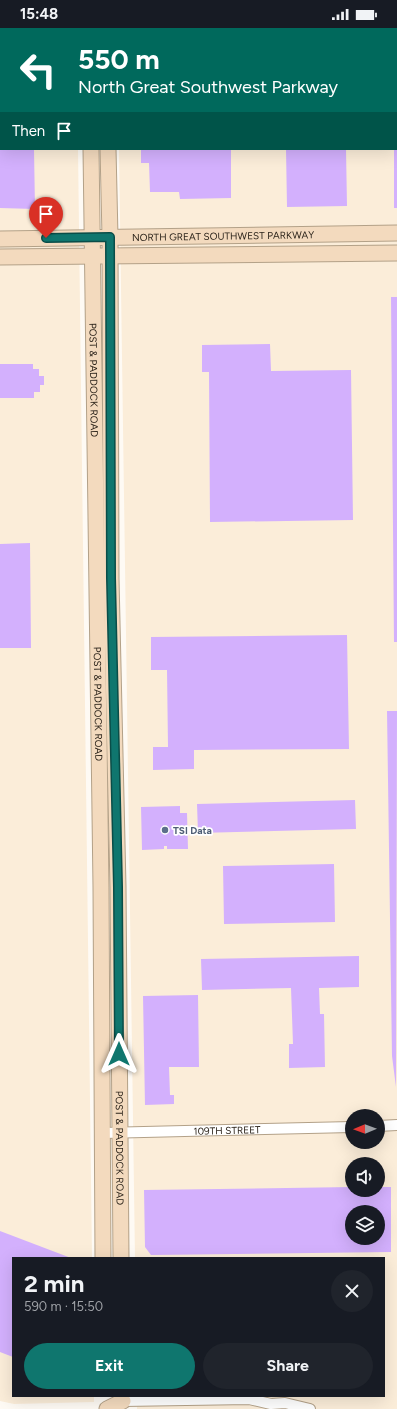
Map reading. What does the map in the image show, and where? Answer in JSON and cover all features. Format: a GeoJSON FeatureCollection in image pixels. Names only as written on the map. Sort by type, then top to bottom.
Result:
{"type":"FeatureCollection","features":[{"type":"Feature","properties":{"kind":"street","name":"POST & PADDOCK ROAD"},"geometry":{"type":"LineString","coordinates":[[91,150],[94,373],[118,887],[121,1257]]}},
{"type":"Feature","properties":{"kind":"street","name":"POST & PADDOCK ROAD"},"geometry":{"type":"LineString","coordinates":[[103,1257],[101,887],[104,578],[110,373],[110,237],[108,150]]}},
{"type":"Feature","properties":{"kind":"street","name":"NORTH GREAT SOUTHWEST PARKWAY"},"geometry":{"type":"LineString","coordinates":[[0,239],[397,233]]}},
{"type":"Feature","properties":{"kind":"street"},"geometry":{"type":"LineString","coordinates":[[331,234],[331,253]]}},
{"type":"Feature","properties":{"kind":"street","name":"NORTH GREAT SOUTHWEST PARKWAY"},"geometry":{"type":"LineString","coordinates":[[0,257],[397,253]]}},
{"type":"Feature","properties":{"kind":"street"},"geometry":{"type":"LineString","coordinates":[[94,373],[110,373]]}},
{"type":"Feature","properties":{"kind":"street"},"geometry":{"type":"LineString","coordinates":[[101,887],[118,887]]}},
{"type":"Feature","properties":{"kind":"street"},"geometry":{"type":"LineString","coordinates":[[385,1126],[397,1126]]}},
{"type":"Feature","properties":{"kind":"street","name":"109TH STREET"},"geometry":{"type":"LineString","coordinates":[[103,1134],[345,1127]]}},
{"type":"Feature","properties":{"kind":"street"},"geometry":{"type":"LineString","coordinates":[[104,1397],[104,1409]]}},
{"type":"Feature","properties":{"kind":"street"},"geometry":{"type":"LineString","coordinates":[[107,1409],[123,1402],[250,1399],[271,1404],[285,1403],[310,1409]]}},
{"type":"Feature","properties":{"kind":"street"},"geometry":{"type":"LineString","coordinates":[[260,1409],[271,1404]]}},
{"type":"Feature","properties":{"kind":"shaded area"},"geometry":{"type":"Polygon","coordinates":[[[0,150],[78,150],[92,1257],[12,1257],[12,1397],[94,1397],[94,1402],[14,1404],[0,1401],[0,150]]]}},
{"type":"Feature","properties":{"kind":"shaded area"},"geometry":{"type":"Polygon","coordinates":[[[119,150],[397,150],[397,1409],[137,1409],[137,1397],[385,1397],[385,1257],[135,1257],[119,150]]]}},
{"type":"Feature","properties":{"kind":"building"},"geometry":{"type":"Polygon","coordinates":[[[0,150],[34,150],[35,209],[0,208],[0,150]]]}},
{"type":"Feature","properties":{"kind":"building"},"geometry":{"type":"Polygon","coordinates":[[[141,150],[231,150],[231,198],[180,199],[179,192],[150,192],[149,163],[141,163],[141,150]]]}},
{"type":"Feature","properties":{"kind":"building"},"geometry":{"type":"Polygon","coordinates":[[[286,150],[346,150],[347,206],[287,207],[286,150]]]}},
{"type":"Feature","properties":{"kind":"building"},"geometry":{"type":"Polygon","coordinates":[[[394,150],[397,150],[397,208],[394,208],[394,150]]]}},
{"type":"Feature","properties":{"kind":"building"},"geometry":{"type":"Polygon","coordinates":[[[391,297],[397,297],[397,642],[394,642],[391,297]]]}},
{"type":"Feature","properties":{"kind":"building"},"geometry":{"type":"Polygon","coordinates":[[[270,344],[271,371],[351,370],[353,520],[210,522],[209,372],[202,372],[202,345],[270,344]]]}},
{"type":"Feature","properties":{"kind":"building"},"geometry":{"type":"Polygon","coordinates":[[[0,364],[33,364],[33,369],[39,369],[39,376],[44,376],[44,385],[40,385],[40,392],[34,392],[34,398],[0,398],[0,364]]]}},
{"type":"Feature","properties":{"kind":"building"},"geometry":{"type":"Polygon","coordinates":[[[30,543],[31,648],[0,648],[0,544],[30,543]]]}},
{"type":"Feature","properties":{"kind":"building"},"geometry":{"type":"Polygon","coordinates":[[[347,635],[349,749],[194,750],[194,769],[153,770],[153,747],[168,747],[167,670],[151,670],[151,637],[347,635]]]}},
{"type":"Feature","properties":{"kind":"building"},"geometry":{"type":"Polygon","coordinates":[[[387,711],[397,711],[396,1087],[392,1056],[387,711]]]}},
{"type":"Feature","properties":{"kind":"building"},"geometry":{"type":"Polygon","coordinates":[[[355,800],[356,829],[198,833],[197,804],[355,800]]]}},
{"type":"Feature","properties":{"kind":"building","name":"TSI Data"},"geometry":{"type":"Polygon","coordinates":[[[180,806],[180,813],[187,813],[188,849],[167,849],[167,846],[164,846],[164,849],[142,850],[141,807],[180,806]]]}},
{"type":"Feature","properties":{"kind":"building"},"geometry":{"type":"Polygon","coordinates":[[[334,864],[335,922],[224,924],[223,866],[334,864]]]}},
{"type":"Feature","properties":{"kind":"building"},"geometry":{"type":"Polygon","coordinates":[[[359,956],[359,987],[319,988],[320,1014],[324,1014],[325,1067],[289,1068],[289,1044],[293,1044],[291,988],[202,990],[201,959],[359,956]]]}},
{"type":"Feature","properties":{"kind":"building"},"geometry":{"type":"Polygon","coordinates":[[[198,995],[199,1067],[169,1067],[170,1095],[174,1095],[174,1104],[145,1105],[143,996],[198,995]]]}},
{"type":"Feature","properties":{"kind":"building"},"geometry":{"type":"Polygon","coordinates":[[[345,1187],[345,1197],[385,1197],[385,1187],[391,1187],[391,1252],[151,1255],[145,1247],[144,1190],[345,1187]]]}},
{"type":"Feature","properties":{"kind":"building"},"geometry":{"type":"Polygon","coordinates":[[[0,1231],[68,1257],[12,1257],[12,1357],[0,1352],[0,1231]]]}},
{"type":"Feature","properties":{"kind":"place","name":"TSI Data"},"geometry":{"type":"Point","coordinates":[165,830]}},
{"type":"Feature","properties":{"kind":"route"},"geometry":{"type":"LineString","coordinates":[[46,238],[110,237],[111,578],[118,887],[119,1054]]}}]}
